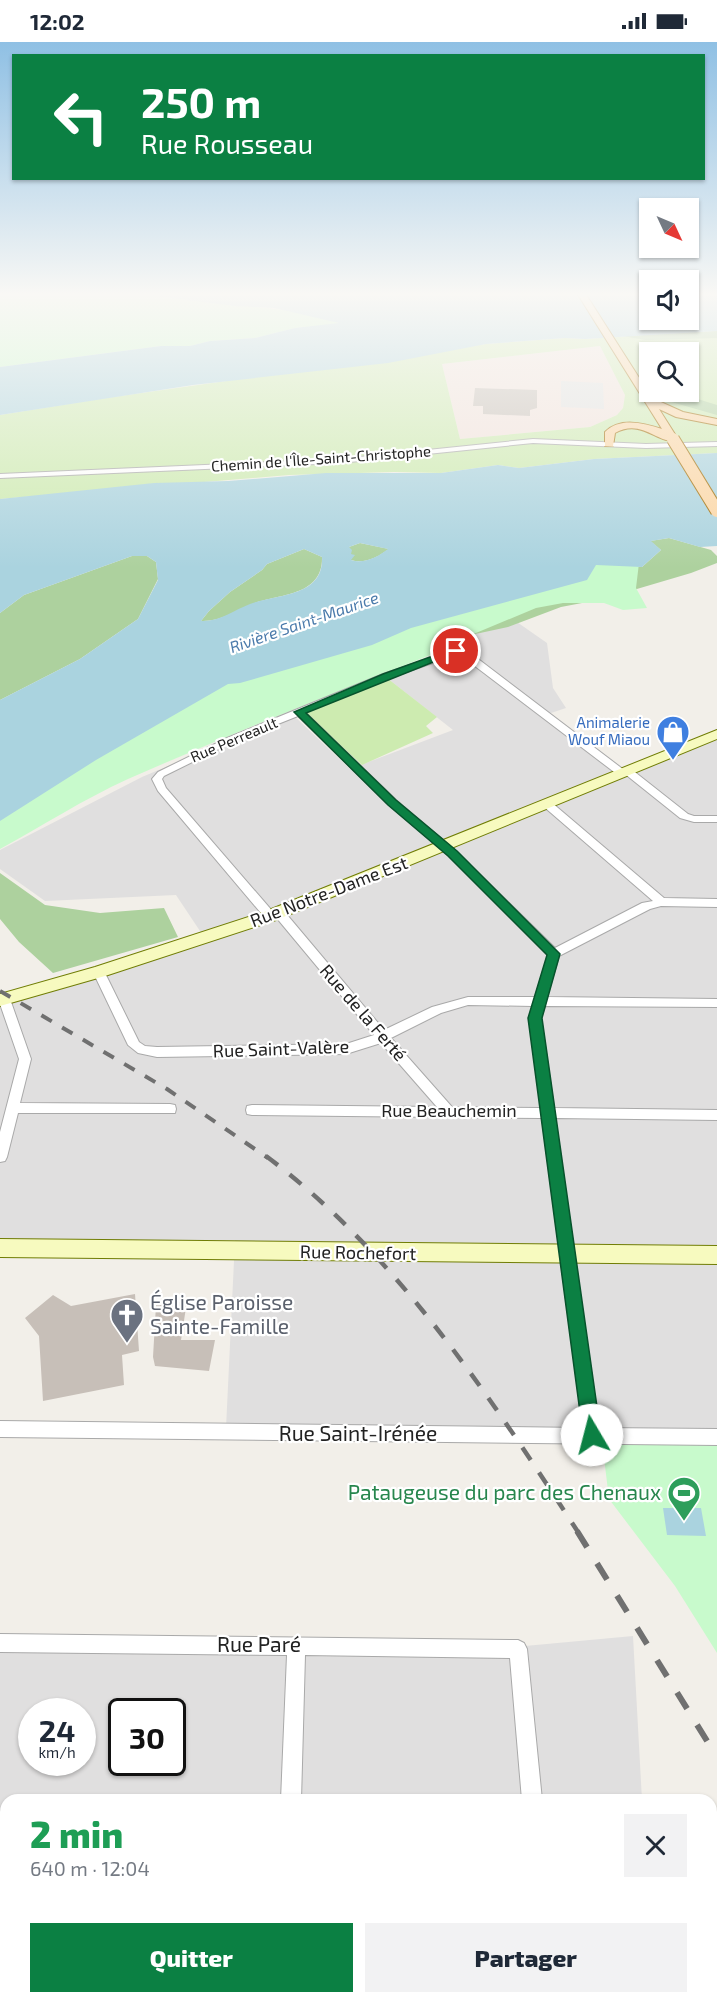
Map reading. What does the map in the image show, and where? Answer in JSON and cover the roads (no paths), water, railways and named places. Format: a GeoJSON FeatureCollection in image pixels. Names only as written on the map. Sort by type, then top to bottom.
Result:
{"type":"FeatureCollection","features":[{"type":"Feature","properties":{"kind":"main road"},"geometry":{"type":"LineString","coordinates":[[644,402],[639,412],[603,428],[598,434],[603,443],[611,431],[625,426],[645,427],[674,441]]}},
{"type":"Feature","properties":{"kind":"main road"},"geometry":{"type":"LineString","coordinates":[[648,402],[717,511]]}},
{"type":"Feature","properties":{"kind":"main road"},"geometry":{"type":"LineString","coordinates":[[652,402],[680,415],[717,424]]}},
{"type":"Feature","properties":{"kind":"main road"},"geometry":{"type":"LineString","coordinates":[[674,441],[680,427],[697,423],[717,424]]}},
{"type":"Feature","properties":{"kind":"street","name":"Chemin de l'Île-Saint-Christophe"},"geometry":{"type":"LineString","coordinates":[[0,476],[340,461],[517,441],[603,443],[674,441],[717,444]]}},
{"type":"Feature","properties":{"kind":"street","name":"Rue Perreault"},"geometry":{"type":"LineString","coordinates":[[274,915],[161,789],[157,779],[164,771],[221,744],[392,674],[460,651],[624,772]]}},
{"type":"Feature","properties":{"kind":"street"},"geometry":{"type":"LineString","coordinates":[[299,712],[392,802],[444,846],[554,954]]}},
{"type":"Feature","properties":{"kind":"street","name":"Rue Notre-Dame Est"},"geometry":{"type":"LineString","coordinates":[[2,1000],[99,972],[274,915],[717,734]]}},
{"type":"Feature","properties":{"kind":"street"},"geometry":{"type":"LineString","coordinates":[[624,772],[684,816],[717,819]]}},
{"type":"Feature","properties":{"kind":"street"},"geometry":{"type":"LineString","coordinates":[[547,804],[661,902]]}},
{"type":"Feature","properties":{"kind":"street"},"geometry":{"type":"LineString","coordinates":[[592,1435],[535,1018],[554,954],[646,906],[661,902],[717,903]]}},
{"type":"Feature","properties":{"kind":"street","name":"Rue de la Ferté"},"geometry":{"type":"LineString","coordinates":[[274,915],[448,1112]]}},
{"type":"Feature","properties":{"kind":"street","name":"Rue Saint-Valère"},"geometry":{"type":"LineString","coordinates":[[99,972],[131,1040],[137,1048],[146,1052],[335,1050],[356,1047],[459,1002],[717,1003]]}},
{"type":"Feature","properties":{"kind":"street"},"geometry":{"type":"LineString","coordinates":[[0,1157],[25,1054],[2,1000]]}},
{"type":"Feature","properties":{"kind":"street"},"geometry":{"type":"LineString","coordinates":[[13,1108],[170,1109]]}},
{"type":"Feature","properties":{"kind":"street","name":"Rue Beauchemin"},"geometry":{"type":"LineString","coordinates":[[252,1110],[717,1114]]}},
{"type":"Feature","properties":{"kind":"street","name":"Rue Rochefort"},"geometry":{"type":"LineString","coordinates":[[0,1248],[717,1255]]}},
{"type":"Feature","properties":{"kind":"street","name":"Rue Saint-Irénée"},"geometry":{"type":"LineString","coordinates":[[0,1429],[717,1437]]}},
{"type":"Feature","properties":{"kind":"street","name":"Rue Paré"},"geometry":{"type":"LineString","coordinates":[[0,1644],[296,1645],[518,1649],[531,1794]]}},
{"type":"Feature","properties":{"kind":"street"},"geometry":{"type":"LineString","coordinates":[[291,1794],[296,1645]]}},
{"type":"Feature","properties":{"kind":"water"},"geometry":{"type":"Polygon","coordinates":[[[0,385],[197,385],[0,415],[0,385]]]}},
{"type":"Feature","properties":{"kind":"water","name":"Rivière Saint-Maurice"},"geometry":{"type":"Polygon","coordinates":[[[717,453],[717,546],[700,547],[669,538],[651,541],[661,550],[642,567],[596,565],[587,580],[411,628],[372,645],[240,683],[228,684],[96,760],[0,821],[0,700],[80,659],[138,619],[158,580],[156,562],[147,556],[132,556],[24,595],[0,613],[0,499],[154,483],[228,481],[326,473],[441,473],[498,465],[519,468],[594,459],[717,453]],[[360,543],[349,547],[352,550],[351,554],[355,555],[351,560],[371,559],[388,549],[360,543]],[[304,549],[267,564],[230,592],[201,621],[220,618],[250,604],[307,587],[321,570],[322,557],[304,549]]]}},
{"type":"Feature","properties":{"kind":"water","name":"Pataugeuse du parc des Chenaux"},"geometry":{"type":"Polygon","coordinates":[[[663,1508],[701,1508],[706,1536],[667,1535],[663,1508]]]}},
{"type":"Feature","properties":{"kind":"railway"},"geometry":{"type":"LineString","coordinates":[[0,991],[167,1089],[268,1158]]}},
{"type":"Feature","properties":{"kind":"railway"},"geometry":{"type":"LineString","coordinates":[[266,1156],[358,1237],[399,1282],[438,1330],[511,1430],[578,1532]]}},
{"type":"Feature","properties":{"kind":"railway"},"geometry":{"type":"LineString","coordinates":[[577,1531],[717,1757]]}},
{"type":"Feature","properties":{"kind":"place","name":"Animalerie Wouf Miaou"},"geometry":{"type":"Point","coordinates":[673,761]}},
{"type":"Feature","properties":{"kind":"place","name":"Église Paroisse Sainte-Famille"},"geometry":{"type":"Point","coordinates":[127,1344]}},
{"type":"Feature","properties":{"kind":"place","name":"Pataugeuse du parc des Chenaux"},"geometry":{"type":"Point","coordinates":[684,1522]}}]}
